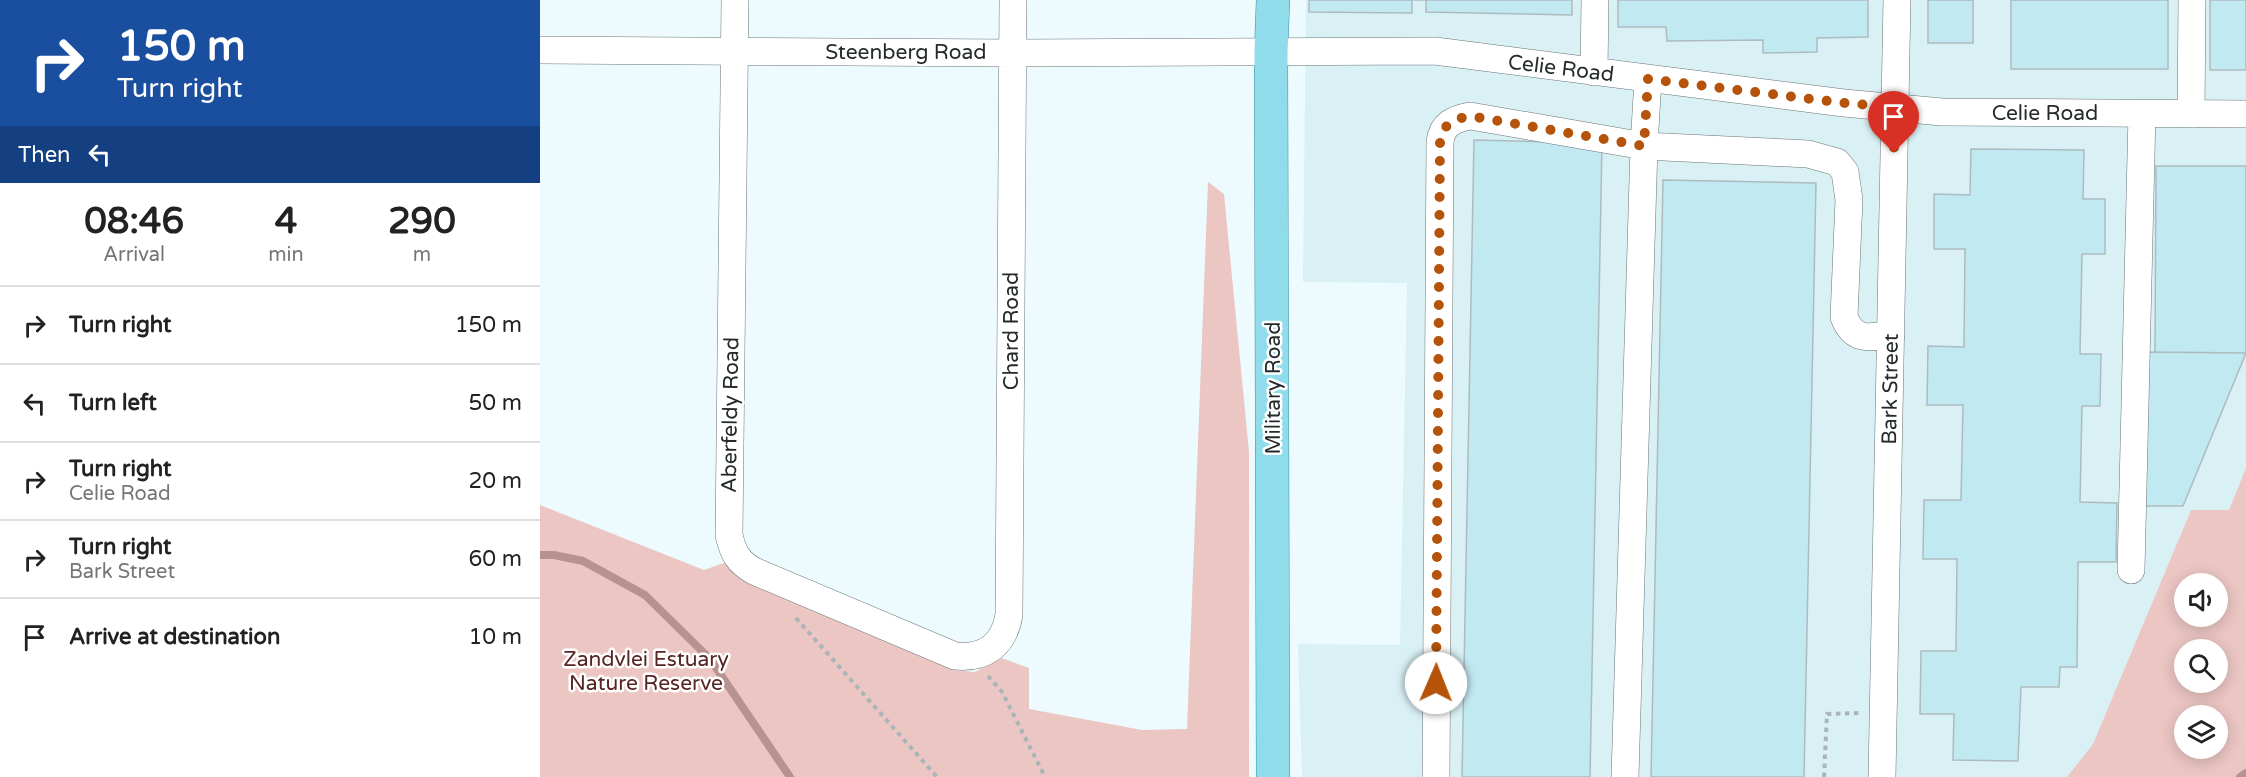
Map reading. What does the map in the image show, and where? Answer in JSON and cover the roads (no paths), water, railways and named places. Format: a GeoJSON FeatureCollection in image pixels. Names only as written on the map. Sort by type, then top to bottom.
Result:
{"type":"FeatureCollection","features":[{"type":"Feature","properties":{"kind":"main road","name":"Military Road"},"geometry":{"type":"LineString","coordinates":[[1273,0],[1271,53],[1273,777]]}},
{"type":"Feature","properties":{"kind":"street","name":"Aberfeldy Road"},"geometry":{"type":"LineString","coordinates":[[735,0],[729,535],[733,553],[740,563],[754,571],[955,656],[978,655]]}},
{"type":"Feature","properties":{"kind":"street","name":"Chard Road"},"geometry":{"type":"LineString","coordinates":[[978,655],[997,644],[1006,631],[1009,615],[1013,0]]}},
{"type":"Feature","properties":{"kind":"street"},"geometry":{"type":"LineString","coordinates":[[1594,72],[1595,0]]}},
{"type":"Feature","properties":{"kind":"street","name":"Bark Street"},"geometry":{"type":"LineString","coordinates":[[1882,777],[1897,0]]}},
{"type":"Feature","properties":{"kind":"street"},"geometry":{"type":"LineString","coordinates":[[2191,114],[2192,0]]}},
{"type":"Feature","properties":{"kind":"street","name":"Steenberg Road"},"geometry":{"type":"LineString","coordinates":[[540,50],[1271,53]]}},
{"type":"Feature","properties":{"kind":"street","name":"Celie Road"},"geometry":{"type":"LineString","coordinates":[[1271,53],[1435,51],[1844,103],[1942,112],[2246,114]]}},
{"type":"Feature","properties":{"kind":"street"},"geometry":{"type":"LineString","coordinates":[[1625,777],[1648,79]]}},
{"type":"Feature","properties":{"kind":"street"},"geometry":{"type":"LineString","coordinates":[[2132,570],[2142,114]]}},
{"type":"Feature","properties":{"kind":"street"},"geometry":{"type":"LineString","coordinates":[[1436,777],[1441,136],[1447,124],[1455,119],[1470,116],[1644,146],[1808,154],[1836,162],[1845,172],[1849,200],[1844,317],[1847,326],[1855,334],[1866,337],[1891,335]]}},
{"type":"Feature","properties":{"kind":"waterway"},"geometry":{"type":"LineString","coordinates":[[540,555],[554,555],[583,561],[645,595],[710,659],[790,777]]}},
{"type":"Feature","properties":{"kind":"waterway"},"geometry":{"type":"LineString","coordinates":[[2240,777],[2246,773]]}},
{"type":"Feature","properties":{"kind":"park label","name":"Zandvlei Estuary Nature Reserve"},"geometry":{"type":"Point","coordinates":[646,671]}}]}
